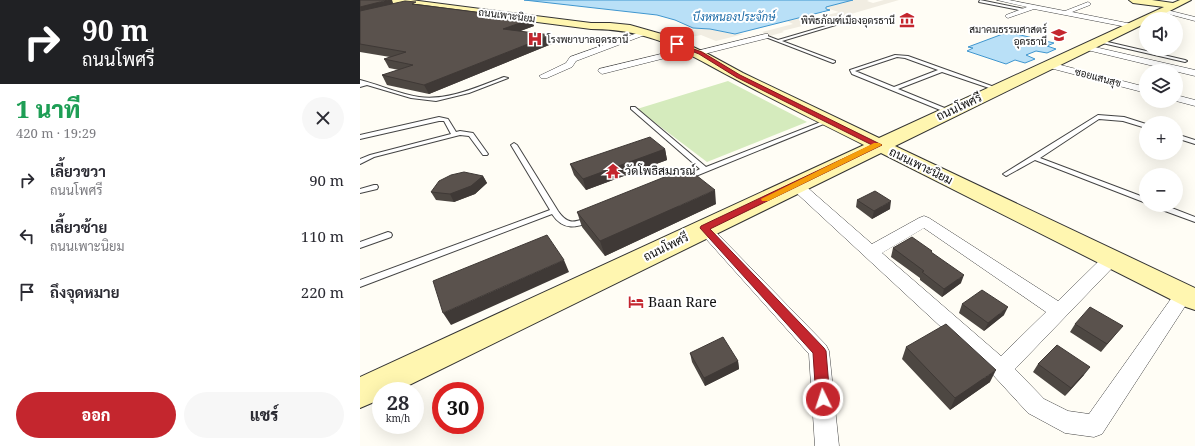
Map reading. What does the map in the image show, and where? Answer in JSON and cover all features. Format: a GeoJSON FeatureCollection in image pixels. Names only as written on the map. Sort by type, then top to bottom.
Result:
{"type":"FeatureCollection","features":[{"type":"Feature","properties":{"kind":"street","name":"ถนนเพาะนิยม"},"geometry":{"type":"LineString","coordinates":[[390,0],[416,2],[591,26],[600,25],[646,33],[695,51],[738,76],[828,121],[1189,297]]}},
{"type":"Feature","properties":{"kind":"street"},"geometry":{"type":"LineString","coordinates":[[1000,0],[1026,8],[1035,7],[1132,26]]}},
{"type":"Feature","properties":{"kind":"street"},"geometry":{"type":"LineString","coordinates":[[1008,16],[1042,0]]}},
{"type":"Feature","properties":{"kind":"street"},"geometry":{"type":"LineString","coordinates":[[1133,0],[1175,6]]}},
{"type":"Feature","properties":{"kind":"street","name":"ถนนโพศรี"},"geometry":{"type":"LineString","coordinates":[[1163,11],[1187,0]]}},
{"type":"Feature","properties":{"kind":"street"},"geometry":{"type":"LineString","coordinates":[[1065,13],[1088,4]]}},
{"type":"Feature","properties":{"kind":"street"},"geometry":{"type":"LineString","coordinates":[[1046,9],[1058,5]]}},
{"type":"Feature","properties":{"kind":"street"},"geometry":{"type":"LineString","coordinates":[[1163,11],[1195,19]]}},
{"type":"Feature","properties":{"kind":"street","name":"ถนนโพศรี"},"geometry":{"type":"LineString","coordinates":[[360,393],[878,145],[1139,22]]}},
{"type":"Feature","properties":{"kind":"street"},"geometry":{"type":"LineString","coordinates":[[544,76],[569,65],[573,59],[580,56],[646,33]]}},
{"type":"Feature","properties":{"kind":"street"},"geometry":{"type":"LineString","coordinates":[[602,71],[695,51],[764,34]]}},
{"type":"Feature","properties":{"kind":"street"},"geometry":{"type":"LineString","coordinates":[[721,42],[764,34]]}},
{"type":"Feature","properties":{"kind":"street"},"geometry":{"type":"LineString","coordinates":[[1086,47],[1195,73]]}},
{"type":"Feature","properties":{"kind":"street","name":"ซอยแสนสุข"},"geometry":{"type":"LineString","coordinates":[[1049,65],[1139,88]]}},
{"type":"Feature","properties":{"kind":"street"},"geometry":{"type":"LineString","coordinates":[[1183,100],[1195,103]]}},
{"type":"Feature","properties":{"kind":"street"},"geometry":{"type":"LineString","coordinates":[[796,185],[1001,369],[1036,406],[1065,422],[1094,426],[1189,297]]}},
{"type":"Feature","properties":{"kind":"street"},"geometry":{"type":"LineString","coordinates":[[871,252],[924,221],[1059,311]]}},
{"type":"Feature","properties":{"kind":"street"},"geometry":{"type":"LineString","coordinates":[[704,228],[820,351],[827,446]]}},
{"type":"Feature","properties":{"kind":"street"},"geometry":{"type":"LineString","coordinates":[[1001,369],[1111,259]]}},
{"type":"Feature","properties":{"kind":"lane"},"geometry":{"type":"LineString","coordinates":[[980,1],[1026,8]]}},
{"type":"Feature","properties":{"kind":"lane"},"geometry":{"type":"LineString","coordinates":[[402,7],[416,2]]}},
{"type":"Feature","properties":{"kind":"lane"},"geometry":{"type":"LineString","coordinates":[[777,41],[837,24]]}},
{"type":"Feature","properties":{"kind":"lane"},"geometry":{"type":"LineString","coordinates":[[764,34],[777,41],[833,62]]}},
{"type":"Feature","properties":{"kind":"lane"},"geometry":{"type":"LineString","coordinates":[[1099,41],[1185,61]]}},
{"type":"Feature","properties":{"kind":"lane"},"geometry":{"type":"LineString","coordinates":[[950,112],[854,73],[852,70],[897,56],[906,57],[997,89]]}},
{"type":"Feature","properties":{"kind":"lane"},"geometry":{"type":"LineString","coordinates":[[894,89],[942,70]]}},
{"type":"Feature","properties":{"kind":"lane"},"geometry":{"type":"LineString","coordinates":[[360,81],[421,99],[434,99],[447,98],[506,78]]}},
{"type":"Feature","properties":{"kind":"lane"},"geometry":{"type":"LineString","coordinates":[[360,85],[367,83]]}},
{"type":"Feature","properties":{"kind":"lane"},"geometry":{"type":"LineString","coordinates":[[633,108],[705,170]]}},
{"type":"Feature","properties":{"kind":"lane"},"geometry":{"type":"LineString","coordinates":[[1006,174],[1036,158],[1098,117],[1124,119],[1139,124]]}},
{"type":"Feature","properties":{"kind":"lane"},"geometry":{"type":"LineString","coordinates":[[360,137],[423,121],[439,119],[446,120],[454,134]]}},
{"type":"Feature","properties":{"kind":"lane"},"geometry":{"type":"LineString","coordinates":[[677,182],[828,121]]}},
{"type":"Feature","properties":{"kind":"lane"},"geometry":{"type":"LineString","coordinates":[[360,162],[372,156],[454,134],[470,134],[485,154]]}},
{"type":"Feature","properties":{"kind":"lane"},"geometry":{"type":"LineString","coordinates":[[1183,138],[1195,142]]}},
{"type":"Feature","properties":{"kind":"lane"},"geometry":{"type":"LineString","coordinates":[[514,145],[561,221],[572,225],[599,215]]}},
{"type":"Feature","properties":{"kind":"lane"},"geometry":{"type":"LineString","coordinates":[[1036,158],[1139,198]]}},
{"type":"Feature","properties":{"kind":"lane"},"geometry":{"type":"LineString","coordinates":[[360,191],[374,187]]}},
{"type":"Feature","properties":{"kind":"lane"},"geometry":{"type":"LineString","coordinates":[[360,284],[554,211]]}},
{"type":"Feature","properties":{"kind":"lane"},"geometry":{"type":"LineString","coordinates":[[1175,212],[1195,220]]}},
{"type":"Feature","properties":{"kind":"lane"},"geometry":{"type":"LineString","coordinates":[[360,245],[388,235]]}},
{"type":"Feature","properties":{"kind":"green space"},"geometry":{"type":"Polygon","coordinates":[[[728,81],[807,122],[707,162],[637,109],[728,81]]]}},
{"type":"Feature","properties":{"kind":"shaded area"},"geometry":{"type":"Polygon","coordinates":[[[851,0],[869,0],[867,1],[873,3],[884,0],[899,0],[851,14],[782,31],[784,32],[770,36],[762,32],[793,24],[787,21],[798,19],[805,21],[839,12],[826,8],[828,6],[851,0]]]}},
{"type":"Feature","properties":{"kind":"shaded area"},"geometry":{"type":"Polygon","coordinates":[[[697,29],[710,29],[728,33],[744,34],[716,41],[701,35],[686,38],[680,36],[694,32],[692,31],[697,29]]]}},
{"type":"Feature","properties":{"kind":"water","name":"บึงหหนองประจักษ์"},"geometry":{"type":"Polygon","coordinates":[[[524,0],[853,0],[826,7],[826,9],[830,10],[735,34],[710,29],[693,28],[675,20],[657,15],[524,0]]]}},
{"type":"Feature","properties":{"kind":"water"},"geometry":{"type":"Polygon","coordinates":[[[1008,32],[1054,43],[1047,46],[1056,49],[1047,53],[1036,51],[1026,55],[1035,59],[1025,63],[1015,60],[1006,64],[967,51],[973,48],[968,47],[1008,32]]]}},
{"type":"Feature","properties":{"kind":"building"},"geometry":{"type":"Polygon","coordinates":[[[360,0],[388,0],[360,7],[360,0]]]}},
{"type":"Feature","properties":{"kind":"building"},"geometry":{"type":"Polygon","coordinates":[[[405,1],[416,2],[412,4],[531,19],[503,29],[551,35],[424,85],[382,75],[413,65],[384,59],[406,52],[360,44],[360,11],[405,1]]]}},
{"type":"Feature","properties":{"kind":"building"},"geometry":{"type":"Polygon","coordinates":[[[650,137],[665,149],[583,179],[570,164],[650,137]]]}},
{"type":"Feature","properties":{"kind":"building"},"geometry":{"type":"Polygon","coordinates":[[[687,168],[715,190],[600,241],[577,212],[687,168]]]}},
{"type":"Feature","properties":{"kind":"building"},"geometry":{"type":"Polygon","coordinates":[[[464,172],[483,176],[471,186],[450,194],[431,192],[439,181],[451,175],[464,172]]]}},
{"type":"Feature","properties":{"kind":"building"},"geometry":{"type":"Polygon","coordinates":[[[875,191],[891,201],[874,211],[857,200],[875,191]]]}},
{"type":"Feature","properties":{"kind":"building"},"geometry":{"type":"Polygon","coordinates":[[[547,235],[564,260],[443,313],[433,281],[547,235]]]}},
{"type":"Feature","properties":{"kind":"building"},"geometry":{"type":"Polygon","coordinates":[[[912,237],[964,275],[944,289],[922,272],[924,271],[893,248],[912,237]]]}},
{"type":"Feature","properties":{"kind":"building"},"geometry":{"type":"Polygon","coordinates":[[[982,290],[1008,307],[988,323],[962,304],[982,290]]]}},
{"type":"Feature","properties":{"kind":"building"},"geometry":{"type":"Polygon","coordinates":[[[1090,307],[1123,326],[1107,344],[1075,324],[1090,307]]]}},
{"type":"Feature","properties":{"kind":"building"},"geometry":{"type":"Polygon","coordinates":[[[946,324],[996,370],[955,398],[906,347],[946,324]]]}},
{"type":"Feature","properties":{"kind":"building"},"geometry":{"type":"Polygon","coordinates":[[[723,337],[738,361],[704,378],[690,353],[723,337]]]}},
{"type":"Feature","properties":{"kind":"building"},"geometry":{"type":"Polygon","coordinates":[[[1057,345],[1090,367],[1071,388],[1038,364],[1057,345]]]}},
{"type":"Feature","properties":{"kind":"slow traffic"},"geometry":{"type":"LineString","coordinates":[[765,199],[877,145]]}},
{"type":"Feature","properties":{"kind":"place","name":"พิพิธภัณฑ์เมืองอุดรธานี"},"geometry":{"type":"Point","coordinates":[907,20]}},
{"type":"Feature","properties":{"kind":"place","name":"สมาคมธรรมศาสตร์ อุดรธานี"},"geometry":{"type":"Point","coordinates":[1059,35]}},
{"type":"Feature","properties":{"kind":"place","name":"โรงพยาบาลอุดรธานี"},"geometry":{"type":"Point","coordinates":[535,39]}},
{"type":"Feature","properties":{"kind":"place","name":"วัดโพธิสมภรณ์"},"geometry":{"type":"Point","coordinates":[613,171]}},
{"type":"Feature","properties":{"kind":"place","name":"Baan Rare"},"geometry":{"type":"Point","coordinates":[636,302]}},
{"type":"Feature","properties":{"kind":"route"},"geometry":{"type":"LineString","coordinates":[[677,44],[700,53],[738,76],[878,145],[704,228],[820,351],[823,399]]}}]}
